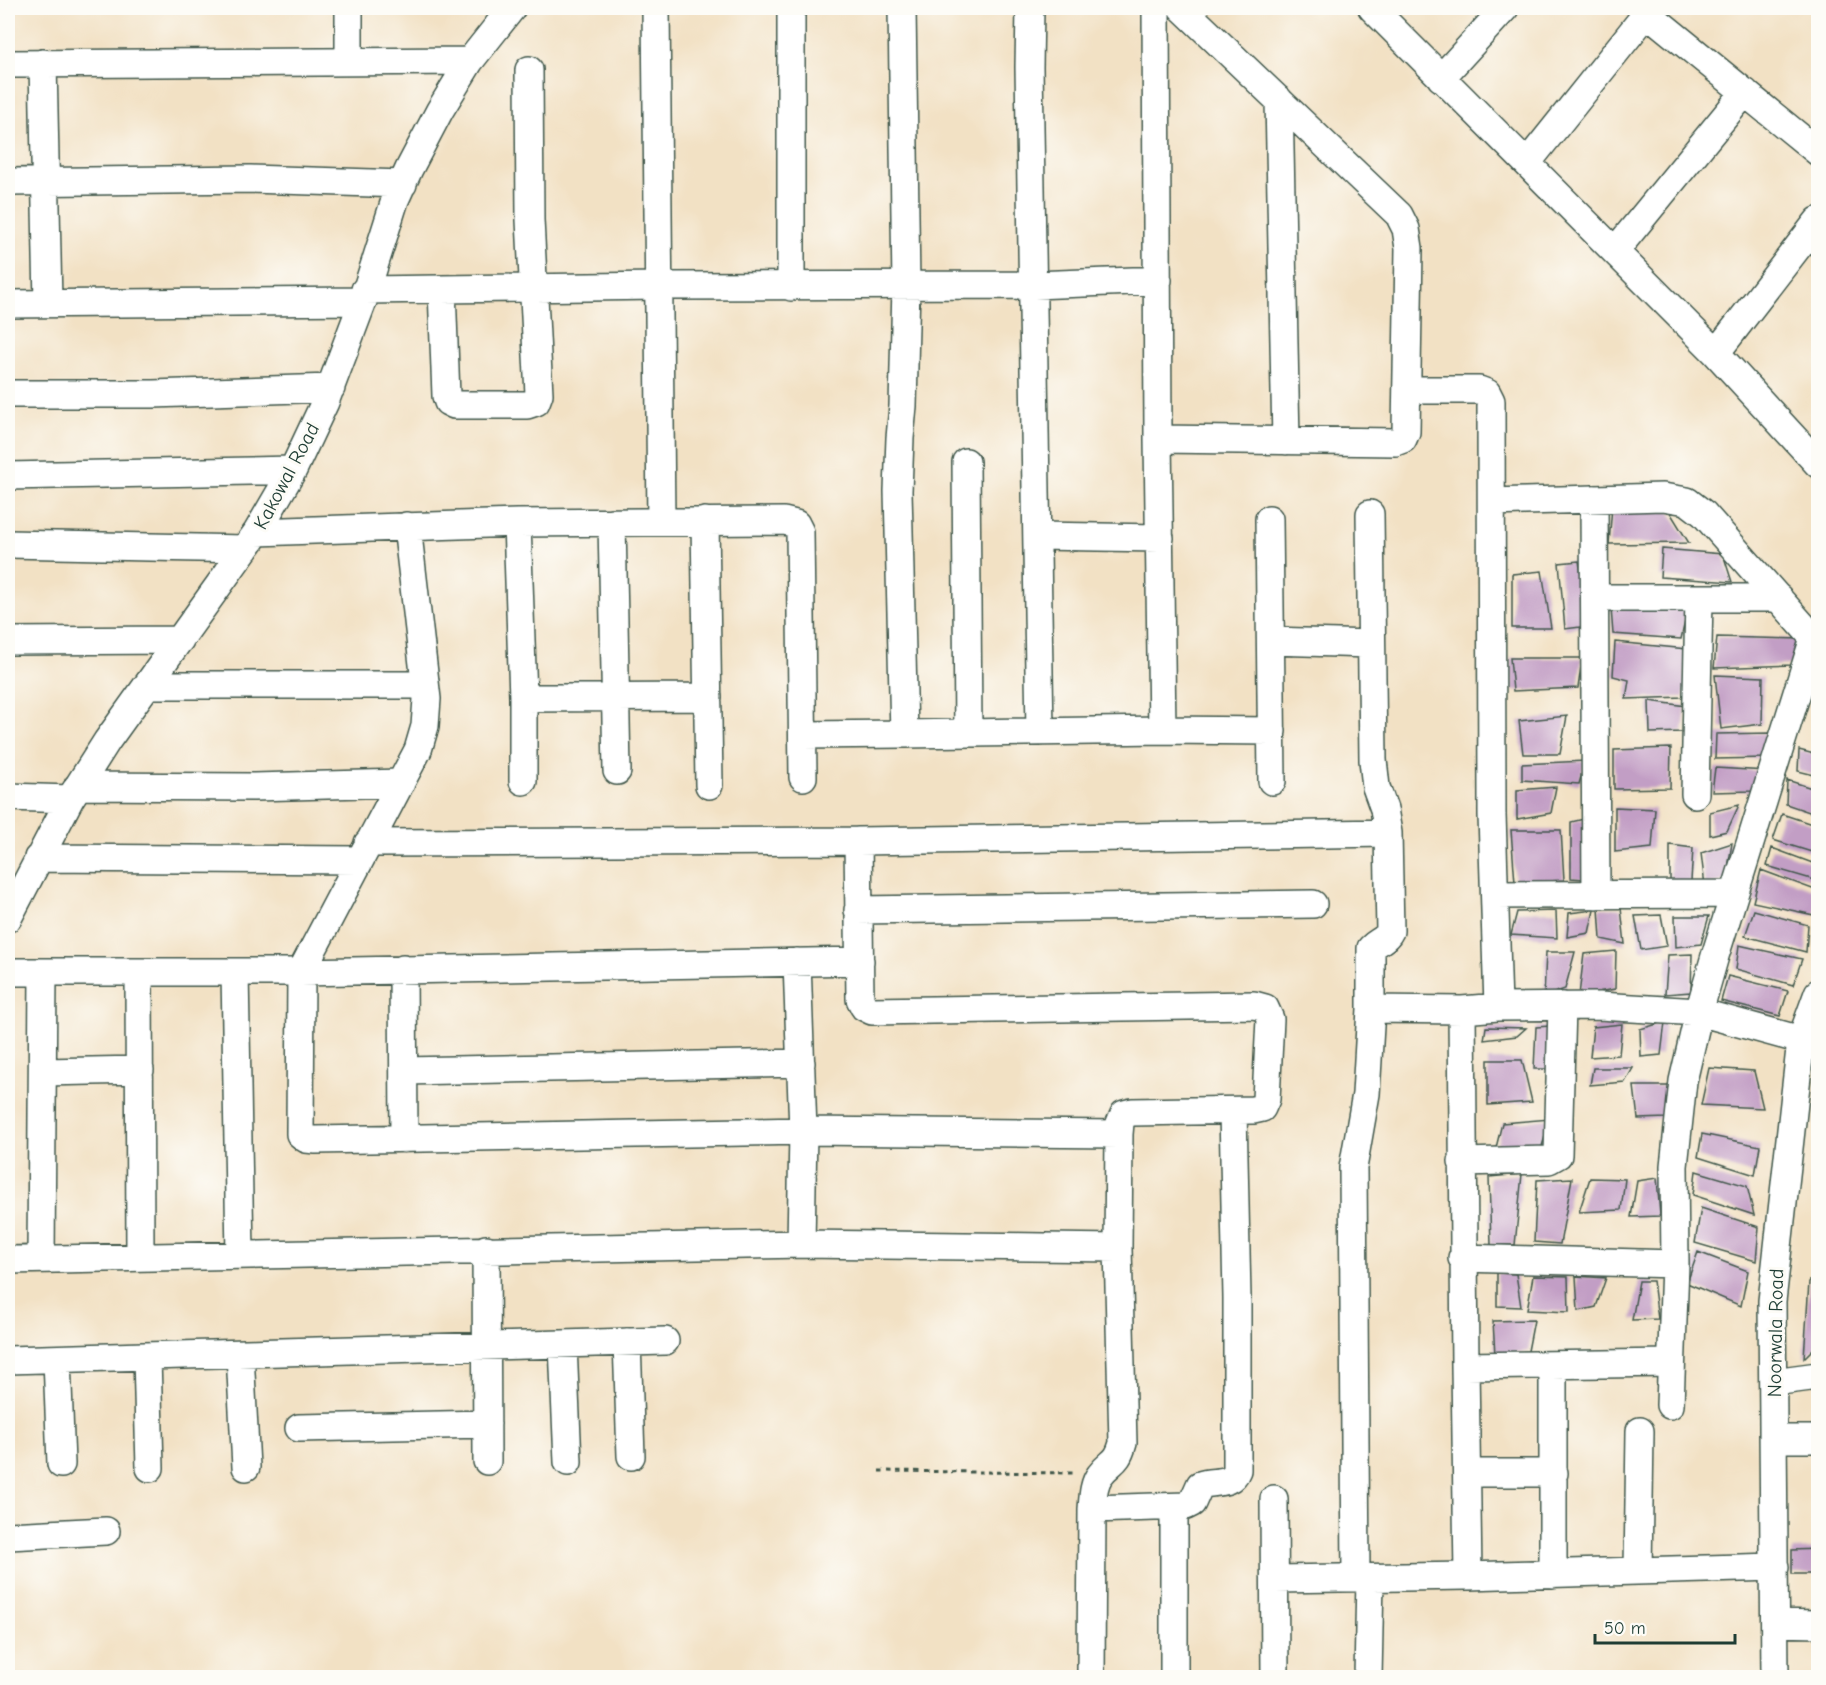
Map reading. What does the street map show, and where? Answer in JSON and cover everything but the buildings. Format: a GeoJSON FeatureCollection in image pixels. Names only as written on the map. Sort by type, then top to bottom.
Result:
{"type":"FeatureCollection","features":[{"type":"Feature","properties":{"kind":"street"},"geometry":{"type":"LineString","coordinates":[[349,8],[349,61]]}},
{"type":"Feature","properties":{"kind":"street","name":"Kakowal Road"},"geometry":{"type":"LineString","coordinates":[[9,912],[74,793],[107,741],[251,540],[293,470],[331,388],[403,183],[422,141],[470,61],[512,8]]}},
{"type":"Feature","properties":{"kind":"street"},"geometry":{"type":"LineString","coordinates":[[656,8],[661,521]]}},
{"type":"Feature","properties":{"kind":"street"},"geometry":{"type":"LineString","coordinates":[[791,8],[791,287]]}},
{"type":"Feature","properties":{"kind":"street"},"geometry":{"type":"LineString","coordinates":[[902,8],[906,286],[898,491],[904,734]]}},
{"type":"Feature","properties":{"kind":"street"},"geometry":{"type":"LineString","coordinates":[[1030,8],[1029,68],[1040,732]]}},
{"type":"Feature","properties":{"kind":"street"},"geometry":{"type":"LineString","coordinates":[[1156,8],[1162,730]]}},
{"type":"Feature","properties":{"kind":"street"},"geometry":{"type":"LineString","coordinates":[[1158,439],[1395,442],[1403,439],[1406,432],[1409,248],[1406,229],[1399,215],[1182,8]]}},
{"type":"Feature","properties":{"kind":"street"},"geometry":{"type":"LineString","coordinates":[[1372,8],[1716,353],[1818,464]]}},
{"type":"Feature","properties":{"kind":"street"},"geometry":{"type":"LineString","coordinates":[[1441,78],[1505,8]]}},
{"type":"Feature","properties":{"kind":"street"},"geometry":{"type":"LineString","coordinates":[[1527,163],[1644,10],[1818,152]]}},
{"type":"Feature","properties":{"kind":"street"},"geometry":{"type":"LineString","coordinates":[[8,64],[470,61]]}},
{"type":"Feature","properties":{"kind":"street"},"geometry":{"type":"LineString","coordinates":[[43,63],[48,303]]}},
{"type":"Feature","properties":{"kind":"street"},"geometry":{"type":"LineString","coordinates":[[442,290],[448,402],[454,405],[527,405],[536,402],[539,394],[530,220],[529,70]]}},
{"type":"Feature","properties":{"kind":"street"},"geometry":{"type":"LineString","coordinates":[[1614,251],[1745,92]]}},
{"type":"Feature","properties":{"kind":"street"},"geometry":{"type":"LineString","coordinates":[[1279,100],[1286,441]]}},
{"type":"Feature","properties":{"kind":"street"},"geometry":{"type":"LineString","coordinates":[[8,182],[250,179],[403,183]]}},
{"type":"Feature","properties":{"kind":"street"},"geometry":{"type":"LineString","coordinates":[[1716,353],[1818,220]]}},
{"type":"Feature","properties":{"kind":"street"},"geometry":{"type":"LineString","coordinates":[[8,304],[364,296],[442,290],[659,286],[1034,285],[1158,280]]}},
{"type":"Feature","properties":{"kind":"street"},"geometry":{"type":"LineString","coordinates":[[8,394],[153,394],[331,388]]}},
{"type":"Feature","properties":{"kind":"street"},"geometry":{"type":"LineString","coordinates":[[1407,390],[1479,390],[1487,393],[1491,401],[1492,816],[1498,1007]]}},
{"type":"Feature","properties":{"kind":"street"},"geometry":{"type":"LineString","coordinates":[[966,462],[968,733]]}},
{"type":"Feature","properties":{"kind":"street"},"geometry":{"type":"LineString","coordinates":[[8,476],[293,470]]}},
{"type":"Feature","properties":{"kind":"street"},"geometry":{"type":"LineString","coordinates":[[1492,502],[1662,497],[1687,501],[1704,514],[1816,640],[1734,894],[1699,1012],[1683,1081],[1674,1166],[1675,1264],[1670,1405]]}},
{"type":"Feature","properties":{"kind":"street"},"geometry":{"type":"LineString","coordinates":[[1594,499],[1596,895]]}},
{"type":"Feature","properties":{"kind":"street"},"geometry":{"type":"LineString","coordinates":[[1368,1677],[1363,1578],[1353,1168],[1366,1094],[1371,1009],[1371,948],[1375,943],[1387,938],[1390,931],[1388,833],[1384,809],[1376,787],[1373,760],[1370,514]]}},
{"type":"Feature","properties":{"kind":"street"},"geometry":{"type":"LineString","coordinates":[[1269,519],[1272,781]]}},
{"type":"Feature","properties":{"kind":"street"},"geometry":{"type":"LineString","coordinates":[[705,521],[709,785]]}},
{"type":"Feature","properties":{"kind":"street"},"geometry":{"type":"LineString","coordinates":[[8,544],[251,540],[407,526],[517,523],[784,521],[796,524],[800,532],[803,777]]}},
{"type":"Feature","properties":{"kind":"street"},"geometry":{"type":"LineString","coordinates":[[612,522],[617,771]]}},
{"type":"Feature","properties":{"kind":"street"},"geometry":{"type":"LineString","coordinates":[[517,523],[523,698],[523,781]]}},
{"type":"Feature","properties":{"kind":"street"},"geometry":{"type":"LineString","coordinates":[[407,526],[427,699],[425,726],[418,750],[300,972],[300,1134],[306,1139],[316,1140],[803,1131],[1119,1134]]}},
{"type":"Feature","properties":{"kind":"street"},"geometry":{"type":"LineString","coordinates":[[1037,536],[1160,538]]}},
{"type":"Feature","properties":{"kind":"street"},"geometry":{"type":"LineString","coordinates":[[1595,598],[1779,598]]}},
{"type":"Feature","properties":{"kind":"street"},"geometry":{"type":"LineString","coordinates":[[1695,794],[1699,598]]}},
{"type":"Feature","properties":{"kind":"street"},"geometry":{"type":"LineString","coordinates":[[8,641],[180,640]]}},
{"type":"Feature","properties":{"kind":"street"},"geometry":{"type":"LineString","coordinates":[[1271,641],[1371,644]]}},
{"type":"Feature","properties":{"kind":"street"},"geometry":{"type":"LineString","coordinates":[[149,685],[425,685]]}},
{"type":"Feature","properties":{"kind":"street"},"geometry":{"type":"LineString","coordinates":[[523,698],[708,697]]}},
{"type":"Feature","properties":{"kind":"street"},"geometry":{"type":"LineString","coordinates":[[803,735],[1162,730],[1272,731]]}},
{"type":"Feature","properties":{"kind":"street"},"geometry":{"type":"LineString","coordinates":[[8,797],[401,783]]}},
{"type":"Feature","properties":{"kind":"street"},"geometry":{"type":"LineString","coordinates":[[38,858],[858,841],[1388,833]]}},
{"type":"Feature","properties":{"kind":"street"},"geometry":{"type":"LineString","coordinates":[[858,841],[861,999],[864,1007],[872,1011],[1254,1005],[1265,1008],[1270,1019],[1266,1099],[1262,1108],[1233,1111],[1132,1112],[1124,1114],[1120,1123],[1119,1248],[1123,1443],[1119,1457],[1101,1473],[1096,1481],[1092,1509],[1090,1677]]}},
{"type":"Feature","properties":{"kind":"street"},"geometry":{"type":"LineString","coordinates":[[1495,895],[1734,894]]}},
{"type":"Feature","properties":{"kind":"street"},"geometry":{"type":"LineString","coordinates":[[858,910],[1313,904]]}},
{"type":"Feature","properties":{"kind":"street"},"geometry":{"type":"LineString","coordinates":[[8,972],[300,972],[860,961]]}},
{"type":"Feature","properties":{"kind":"street"},"geometry":{"type":"LineString","coordinates":[[797,962],[803,1131],[801,1244]]}},
{"type":"Feature","properties":{"kind":"street"},"geometry":{"type":"LineString","coordinates":[[403,969],[404,1139]]}},
{"type":"Feature","properties":{"kind":"street"},"geometry":{"type":"LineString","coordinates":[[42,1259],[43,972]]}},
{"type":"Feature","properties":{"kind":"street"},"geometry":{"type":"LineString","coordinates":[[139,972],[140,1257]]}},
{"type":"Feature","properties":{"kind":"street"},"geometry":{"type":"LineString","coordinates":[[236,972],[240,1255]]}},
{"type":"Feature","properties":{"kind":"street","name":"Noorwala Road"},"geometry":{"type":"LineString","coordinates":[[1775,1677],[1772,1301],[1806,1052],[1818,993]]}},
{"type":"Feature","properties":{"kind":"street"},"geometry":{"type":"LineString","coordinates":[[1462,1162],[1549,1160],[1558,1155],[1562,1006]]}},
{"type":"Feature","properties":{"kind":"street"},"geometry":{"type":"LineString","coordinates":[[1371,1009],[1462,1010],[1498,1007],[1599,1006],[1699,1012],[1806,1052]]}},
{"type":"Feature","properties":{"kind":"street"},"geometry":{"type":"LineString","coordinates":[[1462,1010],[1462,1258],[1468,1576]]}},
{"type":"Feature","properties":{"kind":"street"},"geometry":{"type":"LineString","coordinates":[[404,1071],[801,1063]]}},
{"type":"Feature","properties":{"kind":"street"},"geometry":{"type":"LineString","coordinates":[[43,1072],[140,1070]]}},
{"type":"Feature","properties":{"kind":"street"},"geometry":{"type":"LineString","coordinates":[[1092,1509],[1174,1508],[1192,1503],[1200,1485],[1230,1480],[1235,1477],[1238,1470],[1233,1111]]}},
{"type":"Feature","properties":{"kind":"street"},"geometry":{"type":"LineString","coordinates":[[8,1260],[801,1244],[1119,1248]]}},
{"type":"Feature","properties":{"kind":"street"},"geometry":{"type":"LineString","coordinates":[[486,1249],[487,1461]]}},
{"type":"Feature","properties":{"kind":"street"},"geometry":{"type":"LineString","coordinates":[[1462,1258],[1675,1264]]}},
{"type":"Feature","properties":{"kind":"street"},"geometry":{"type":"LineString","coordinates":[[8,1360],[664,1341]]}},
{"type":"Feature","properties":{"kind":"street"},"geometry":{"type":"LineString","coordinates":[[627,1342],[631,1456]]}},
{"type":"Feature","properties":{"kind":"street"},"geometry":{"type":"LineString","coordinates":[[563,1345],[567,1462]]}},
{"type":"Feature","properties":{"kind":"street"},"geometry":{"type":"LineString","coordinates":[[240,1354],[246,1467]]}},
{"type":"Feature","properties":{"kind":"street"},"geometry":{"type":"LineString","coordinates":[[147,1357],[150,1468]]}},
{"type":"Feature","properties":{"kind":"street"},"geometry":{"type":"LineString","coordinates":[[57,1359],[60,1464]]}},
{"type":"Feature","properties":{"kind":"street"},"geometry":{"type":"LineString","coordinates":[[1464,1366],[1671,1363]]}},
{"type":"Feature","properties":{"kind":"street"},"geometry":{"type":"LineString","coordinates":[[1553,1365],[1553,1574]]}},
{"type":"Feature","properties":{"kind":"street"},"geometry":{"type":"LineString","coordinates":[[1773,1382],[1818,1376]]}},
{"type":"Feature","properties":{"kind":"street"},"geometry":{"type":"LineString","coordinates":[[299,1428],[487,1424]]}},
{"type":"Feature","properties":{"kind":"street"},"geometry":{"type":"LineString","coordinates":[[1638,1571],[1640,1431]]}},
{"type":"Feature","properties":{"kind":"street"},"geometry":{"type":"LineString","coordinates":[[1774,1439],[1818,1439]]}},
{"type":"Feature","properties":{"kind":"street"},"geometry":{"type":"LineString","coordinates":[[1467,1473],[1554,1473]]}},
{"type":"Feature","properties":{"kind":"street"},"geometry":{"type":"LineString","coordinates":[[1274,1499],[1275,1677]]}},
{"type":"Feature","properties":{"kind":"street"},"geometry":{"type":"LineString","coordinates":[[1174,1508],[1174,1677]]}},
{"type":"Feature","properties":{"kind":"street"},"geometry":{"type":"LineString","coordinates":[[8,1536],[106,1531]]}},
{"type":"Feature","properties":{"kind":"street"},"geometry":{"type":"LineString","coordinates":[[1276,1579],[1775,1567]]}},
{"type":"Feature","properties":{"kind":"street"},"geometry":{"type":"LineString","coordinates":[[1775,1623],[1818,1624]]}},
{"type":"Feature","properties":{"kind":"path"},"geometry":{"type":"LineString","coordinates":[[879,1471],[1101,1473]]}}]}
